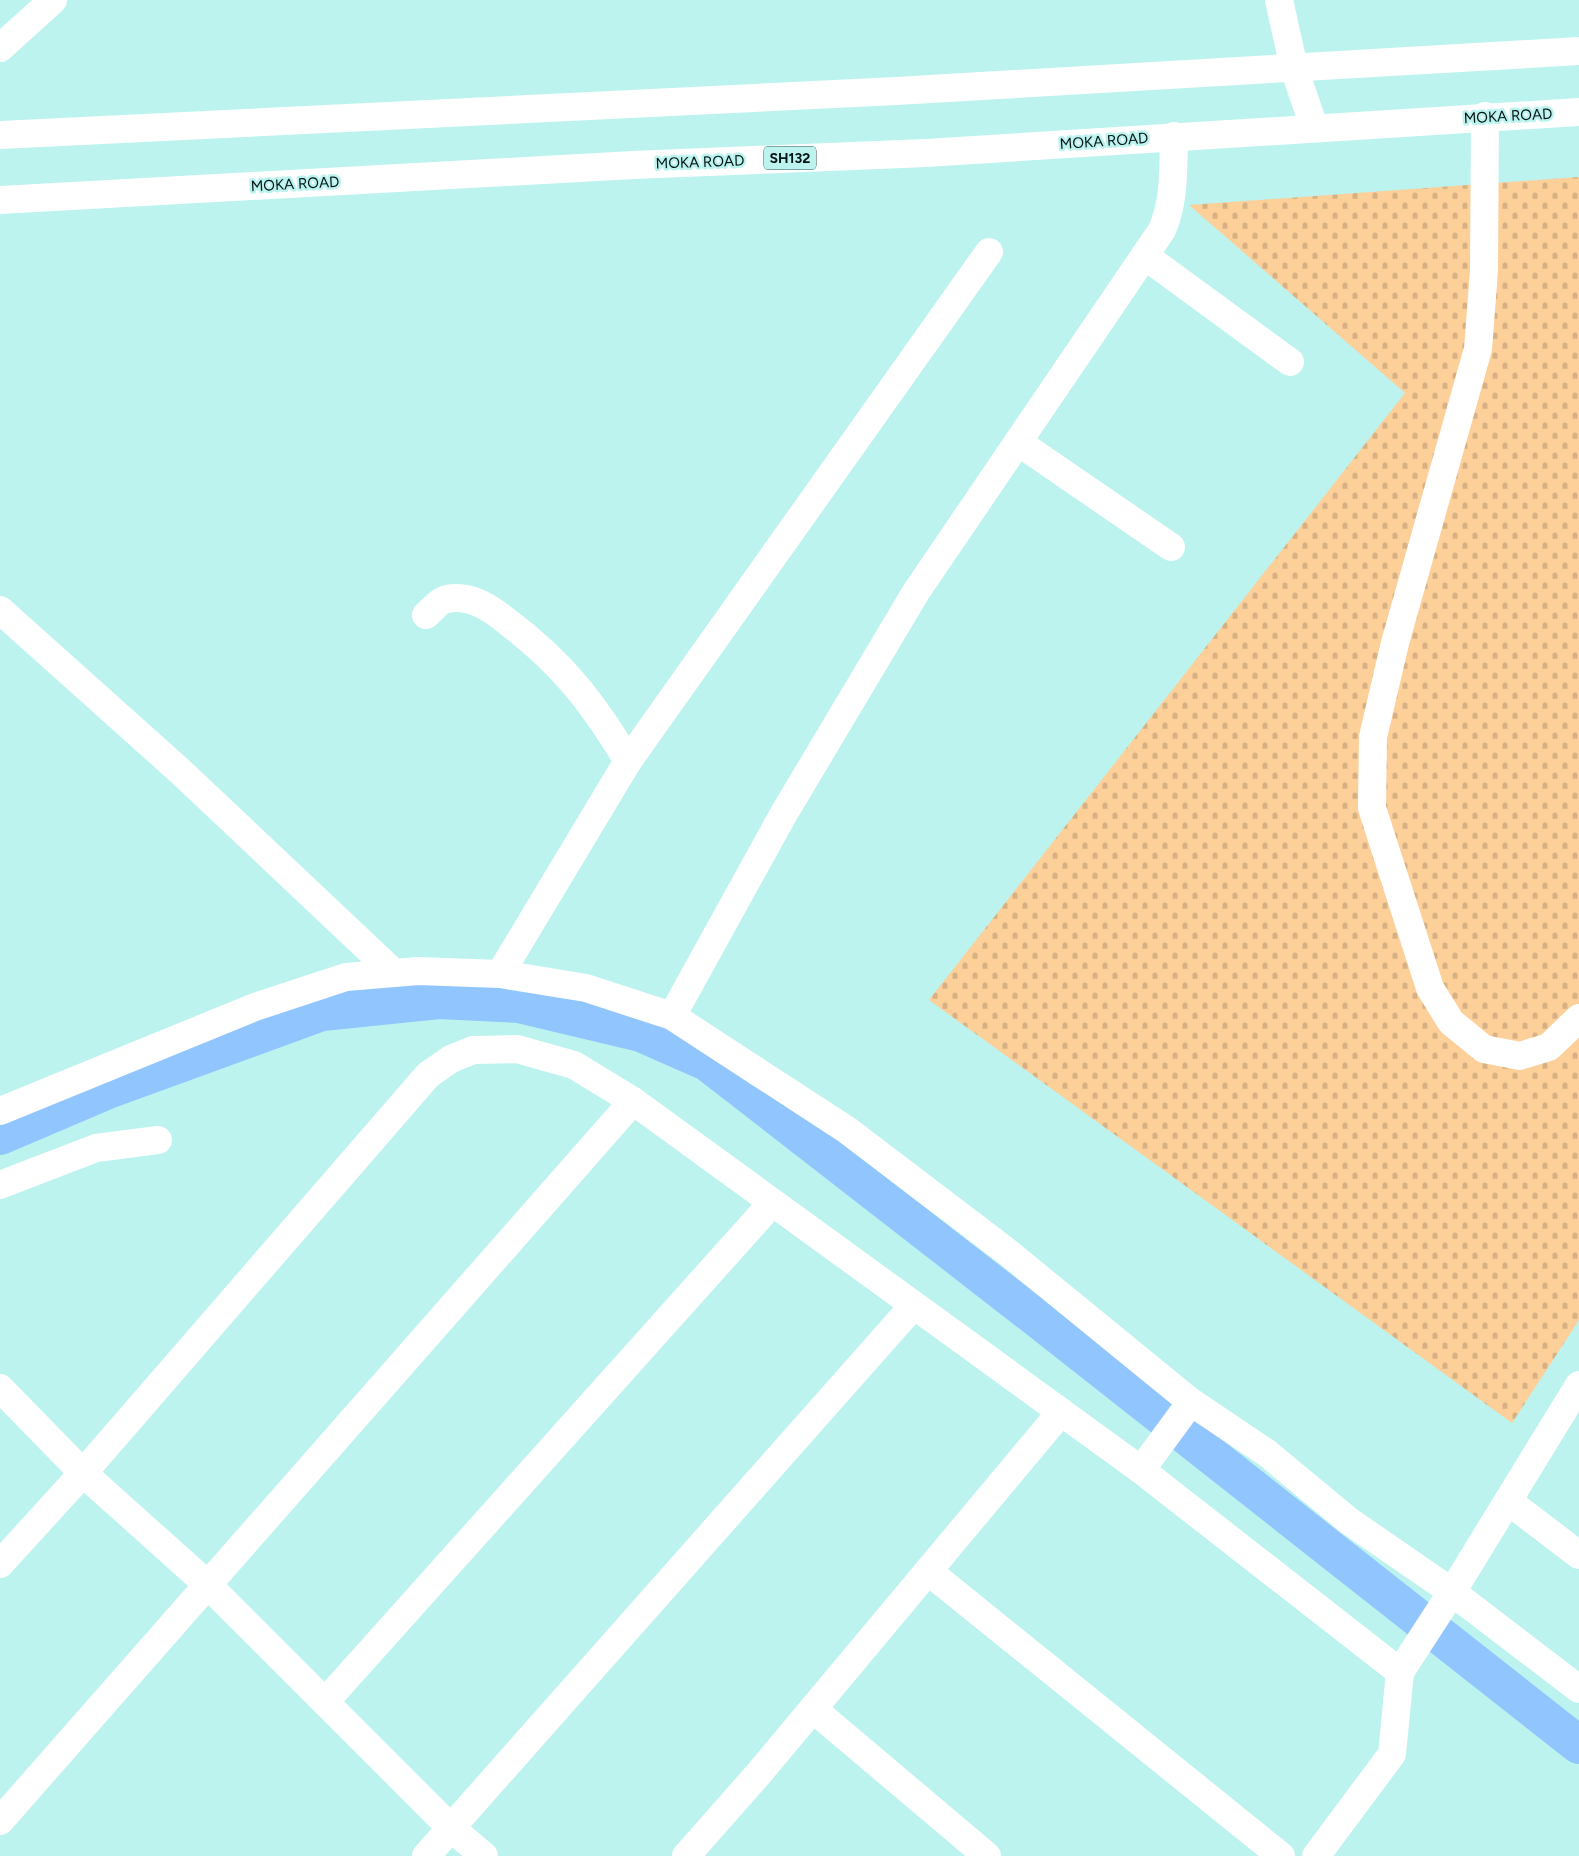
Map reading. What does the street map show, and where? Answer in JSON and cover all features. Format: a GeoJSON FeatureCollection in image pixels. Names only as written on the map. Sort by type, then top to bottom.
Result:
{"type":"FeatureCollection","features":[{"type":"Feature","properties":{"kind":"street"},"geometry":{"type":"LineString","coordinates":[[0,48],[53,0]]}},
{"type":"Feature","properties":{"kind":"street"},"geometry":{"type":"LineString","coordinates":[[1279,0],[1294,68],[1314,127]]}},
{"type":"Feature","properties":{"kind":"street"},"geometry":{"type":"LineString","coordinates":[[0,135],[906,90],[1579,50]]}},
{"type":"Feature","properties":{"kind":"street","name":"MOKA ROAD"},"geometry":{"type":"LineString","coordinates":[[0,200],[633,164],[926,153],[1485,116],[1579,112]]}},
{"type":"Feature","properties":{"kind":"street"},"geometry":{"type":"LineString","coordinates":[[1485,116],[1484,271],[1478,349],[1392,652],[1373,737],[1372,808],[1430,988],[1452,1022],[1484,1049],[1520,1056],[1549,1047],[1579,1018]]}},
{"type":"Feature","properties":{"kind":"street"},"geometry":{"type":"LineString","coordinates":[[672,1016],[783,815],[916,592],[1162,230],[1169,214],[1173,196],[1174,136]]}},
{"type":"Feature","properties":{"kind":"street"},"geometry":{"type":"LineString","coordinates":[[500,974],[628,761],[989,252]]}},
{"type":"Feature","properties":{"kind":"street"},"geometry":{"type":"LineString","coordinates":[[1145,256],[1290,362]]}},
{"type":"Feature","properties":{"kind":"street"},"geometry":{"type":"LineString","coordinates":[[1018,442],[1171,547]]}},
{"type":"Feature","properties":{"kind":"street"},"geometry":{"type":"LineString","coordinates":[[426,615],[446,599],[466,599],[491,608],[544,651],[571,677],[601,717],[628,761]]}},
{"type":"Feature","properties":{"kind":"street"},"geometry":{"type":"LineString","coordinates":[[0,610],[181,772],[394,973]]}},
{"type":"Feature","properties":{"kind":"street"},"geometry":{"type":"LineString","coordinates":[[0,1111],[255,1007],[346,977],[418,971],[500,974],[586,988],[672,1016],[847,1130],[1006,1252],[1186,1409],[1267,1453],[1445,1602],[1579,1689]]}},
{"type":"Feature","properties":{"kind":"street"},"geometry":{"type":"LineString","coordinates":[[0,1564],[83,1473],[428,1075],[451,1059],[473,1050],[517,1049],[574,1065],[632,1101],[1061,1412],[1147,1462],[1406,1663]]}},
{"type":"Feature","properties":{"kind":"street"},"geometry":{"type":"LineString","coordinates":[[0,1820],[632,1101]]}},
{"type":"Feature","properties":{"kind":"street"},"geometry":{"type":"LineString","coordinates":[[0,1185],[96,1148],[158,1140]]}},
{"type":"Feature","properties":{"kind":"street"},"geometry":{"type":"LineString","coordinates":[[325,1702],[772,1203]]}},
{"type":"Feature","properties":{"kind":"street"},"geometry":{"type":"LineString","coordinates":[[426,1856],[914,1305]]}},
{"type":"Feature","properties":{"kind":"street"},"geometry":{"type":"LineString","coordinates":[[1316,1856],[1392,1754],[1406,1663],[1579,1385]]}},
{"type":"Feature","properties":{"kind":"street"},"geometry":{"type":"LineString","coordinates":[[0,1388],[83,1473],[208,1585],[451,1828],[484,1856]]}},
{"type":"Feature","properties":{"kind":"street"},"geometry":{"type":"LineString","coordinates":[[1147,1462],[1186,1409]]}},
{"type":"Feature","properties":{"kind":"street"},"geometry":{"type":"LineString","coordinates":[[700,1851],[812,1709],[1061,1412]]}},
{"type":"Feature","properties":{"kind":"street"},"geometry":{"type":"LineString","coordinates":[[1508,1500],[1579,1555]]}},
{"type":"Feature","properties":{"kind":"street"},"geometry":{"type":"LineString","coordinates":[[928,1570],[1281,1856]]}},
{"type":"Feature","properties":{"kind":"street"},"geometry":{"type":"LineString","coordinates":[[812,1709],[987,1856]]}},
{"type":"Feature","properties":{"kind":"green space"},"geometry":{"type":"Polygon","coordinates":[[[1579,177],[1579,1320],[1512,1423],[929,1000],[1405,393],[1189,205],[1579,177]]]}},
{"type":"Feature","properties":{"kind":"waterway"},"geometry":{"type":"LineString","coordinates":[[0,1136],[108,1090],[322,1012],[439,1000],[519,1004],[641,1033],[707,1062],[1043,1323],[1579,1745]]}}]}
